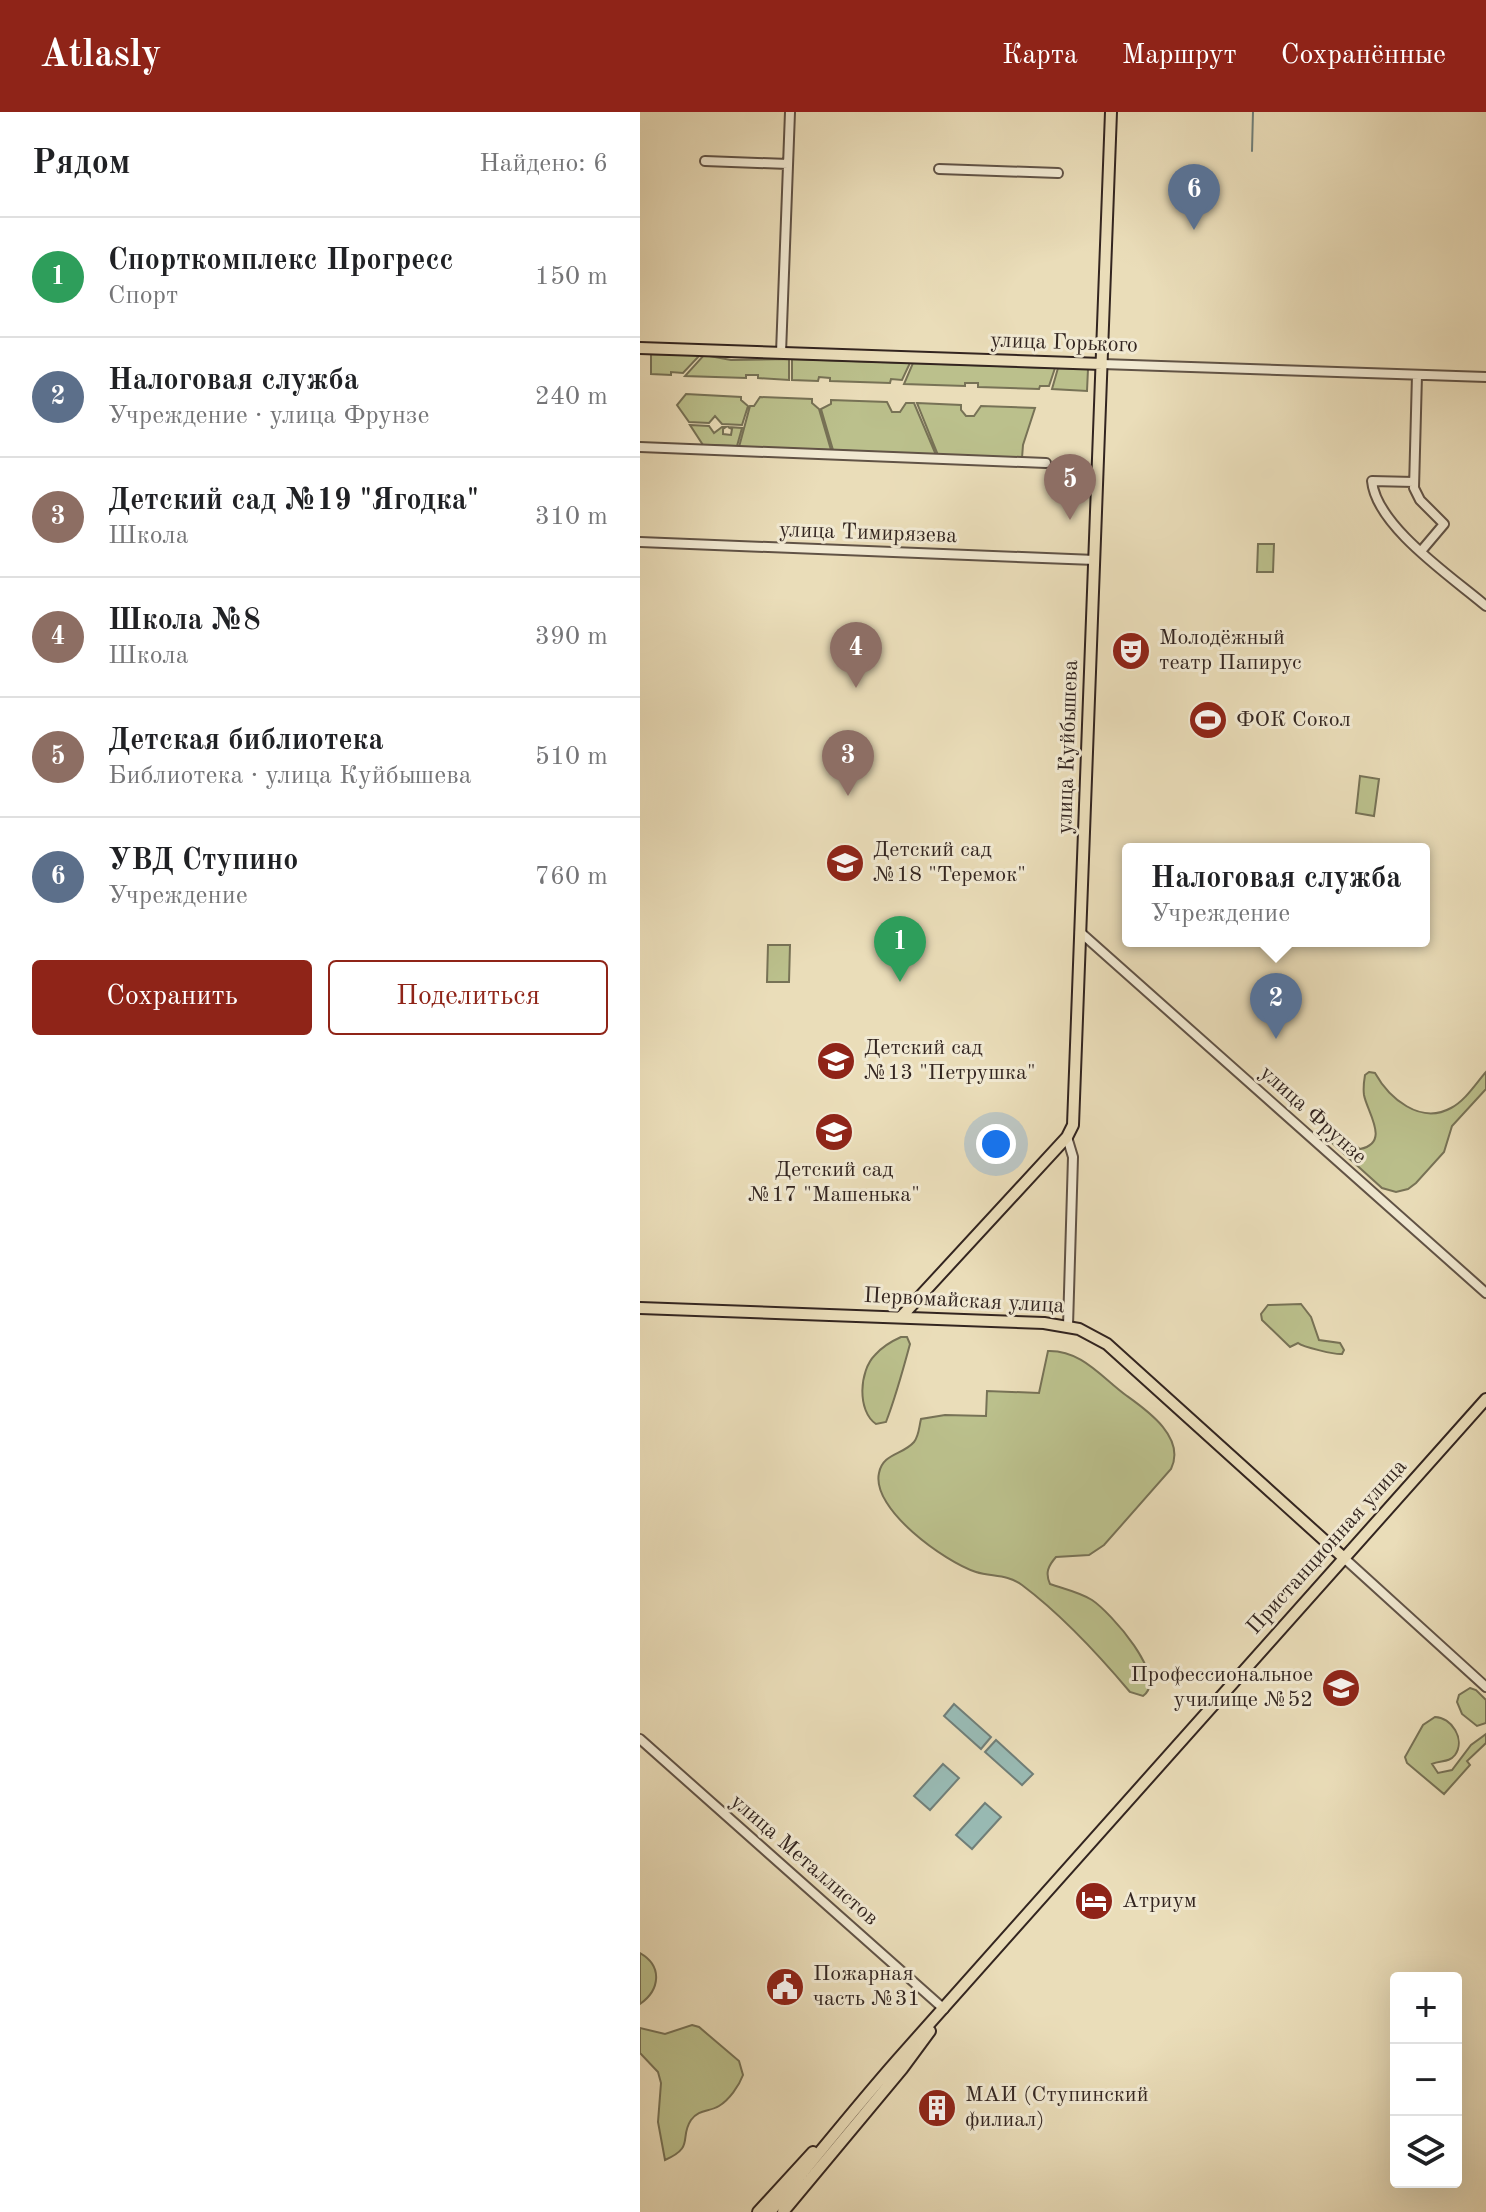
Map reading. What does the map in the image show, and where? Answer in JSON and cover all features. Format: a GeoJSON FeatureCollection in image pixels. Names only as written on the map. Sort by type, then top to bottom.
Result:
{"type":"FeatureCollection","features":[{"type":"Feature","properties":{"kind":"main road","name":"улица Куйбышева"},"geometry":{"type":"LineString","coordinates":[[1067,1137],[1074,1118],[1111,112]]}},
{"type":"Feature","properties":{"kind":"main road","name":"улица Горького"},"geometry":{"type":"LineString","coordinates":[[640,348],[1102,364]]}},
{"type":"Feature","properties":{"kind":"main road"},"geometry":{"type":"LineString","coordinates":[[901,1317],[1067,1137]]}},
{"type":"Feature","properties":{"kind":"main road","name":"Первомайская улица"},"geometry":{"type":"LineString","coordinates":[[640,1308],[1068,1326],[1090,1333],[1107,1344],[1344,1558]]}},
{"type":"Feature","properties":{"kind":"main road","name":"Пристанционная улица"},"geometry":{"type":"LineString","coordinates":[[770,2212],[812,2163],[834,2131],[1486,1399]]}},
{"type":"Feature","properties":{"kind":"main road","name":"Пристанционная улица"},"geometry":{"type":"LineString","coordinates":[[783,2212],[902,2069],[944,2009]]}},
{"type":"Feature","properties":{"kind":"main road"},"geometry":{"type":"LineString","coordinates":[[758,2212],[834,2131]]}},
{"type":"Feature","properties":{"kind":"street"},"geometry":{"type":"LineString","coordinates":[[781,353],[790,112]]}},
{"type":"Feature","properties":{"kind":"street"},"geometry":{"type":"LineString","coordinates":[[705,161],[788,164]]}},
{"type":"Feature","properties":{"kind":"street"},"geometry":{"type":"LineString","coordinates":[[939,169],[1058,173]]}},
{"type":"Feature","properties":{"kind":"street","name":"улица Горького"},"geometry":{"type":"LineString","coordinates":[[1102,364],[1486,377]]}},
{"type":"Feature","properties":{"kind":"street"},"geometry":{"type":"LineString","coordinates":[[1417,375],[1414,482],[1420,500],[1444,524],[1422,550]]}},
{"type":"Feature","properties":{"kind":"street"},"geometry":{"type":"LineString","coordinates":[[640,447],[1046,463]]}},
{"type":"Feature","properties":{"kind":"street"},"geometry":{"type":"LineString","coordinates":[[1414,482],[1372,481],[1377,501],[1386,516],[1486,606]]}},
{"type":"Feature","properties":{"kind":"street","name":"улица Тимирязева"},"geometry":{"type":"LineString","coordinates":[[640,542],[1095,560]]}},
{"type":"Feature","properties":{"kind":"street","name":"улица Фрунзе"},"geometry":{"type":"LineString","coordinates":[[1080,932],[1486,1293]]}},
{"type":"Feature","properties":{"kind":"street"},"geometry":{"type":"LineString","coordinates":[[1067,1137],[1073,1157],[1068,1326]]}},
{"type":"Feature","properties":{"kind":"street"},"geometry":{"type":"LineString","coordinates":[[1344,1558],[1486,1687]]}},
{"type":"Feature","properties":{"kind":"street","name":"улица Металлистов"},"geometry":{"type":"LineString","coordinates":[[640,1739],[944,2009]]}},
{"type":"Feature","properties":{"kind":"green space"},"geometry":{"type":"Polygon","coordinates":[[[651,354],[700,355],[683,373],[671,372],[671,375],[651,374],[651,354]]]}},
{"type":"Feature","properties":{"kind":"green space"},"geometry":{"type":"Polygon","coordinates":[[[704,355],[731,360],[789,359],[789,380],[758,378],[758,375],[746,375],[746,378],[685,376],[704,355]]]}},
{"type":"Feature","properties":{"kind":"green space"},"geometry":{"type":"Polygon","coordinates":[[[792,359],[910,363],[902,380],[891,379],[890,383],[830,381],[830,378],[819,377],[818,381],[792,380],[792,359]]]}},
{"type":"Feature","properties":{"kind":"green space"},"geometry":{"type":"Polygon","coordinates":[[[913,363],[1055,368],[1049,386],[1040,386],[1039,389],[978,387],[978,383],[965,383],[965,386],[904,384],[913,363]]]}},
{"type":"Feature","properties":{"kind":"green space"},"geometry":{"type":"Polygon","coordinates":[[[1058,368],[1088,369],[1087,391],[1052,389],[1058,368]]]}},
{"type":"Feature","properties":{"kind":"green space"},"geometry":{"type":"Polygon","coordinates":[[[686,394],[741,397],[748,406],[742,425],[722,424],[715,416],[709,423],[689,422],[677,405],[686,394]]]}},
{"type":"Feature","properties":{"kind":"green space"},"geometry":{"type":"Polygon","coordinates":[[[760,397],[812,399],[819,409],[831,450],[739,447],[750,406],[754,406],[760,397]]]}},
{"type":"Feature","properties":{"kind":"green space"},"geometry":{"type":"Polygon","coordinates":[[[831,400],[887,402],[892,412],[900,412],[906,403],[914,403],[936,455],[833,450],[821,409],[831,404],[831,400]]]}},
{"type":"Feature","properties":{"kind":"green space"},"geometry":{"type":"Polygon","coordinates":[[[917,403],[961,405],[966,416],[974,416],[981,406],[1035,408],[1022,458],[938,455],[917,403]]]}},
{"type":"Feature","properties":{"kind":"green space"},"geometry":{"type":"Polygon","coordinates":[[[690,425],[709,426],[714,433],[726,427],[723,434],[731,435],[732,429],[728,427],[742,428],[737,446],[703,445],[690,425]]]}},
{"type":"Feature","properties":{"kind":"green space"},"geometry":{"type":"Polygon","coordinates":[[[1258,544],[1274,544],[1273,572],[1257,572],[1258,544]]]}},
{"type":"Feature","properties":{"kind":"green space"},"geometry":{"type":"Polygon","coordinates":[[[1360,776],[1379,779],[1374,816],[1356,813],[1360,776]]]}},
{"type":"Feature","properties":{"kind":"green space"},"geometry":{"type":"Polygon","coordinates":[[[768,945],[790,945],[789,982],[767,982],[768,945]]]}},
{"type":"Feature","properties":{"kind":"green space"},"geometry":{"type":"Polygon","coordinates":[[[1486,1072],[1486,1089],[1452,1126],[1444,1152],[1408,1189],[1396,1192],[1382,1188],[1331,1142],[1333,1132],[1338,1132],[1360,1149],[1374,1140],[1375,1126],[1364,1092],[1365,1075],[1375,1073],[1397,1100],[1417,1111],[1428,1113],[1456,1105],[1486,1072]]]}},
{"type":"Feature","properties":{"kind":"green space"},"geometry":{"type":"Polygon","coordinates":[[[1301,1304],[1311,1317],[1319,1340],[1340,1343],[1344,1350],[1342,1354],[1298,1343],[1290,1347],[1262,1320],[1261,1314],[1268,1305],[1301,1304]]]}},
{"type":"Feature","properties":{"kind":"green space"},"geometry":{"type":"Polygon","coordinates":[[[901,1337],[907,1337],[910,1344],[902,1373],[886,1422],[876,1424],[863,1401],[863,1380],[878,1352],[901,1337]]]}},
{"type":"Feature","properties":{"kind":"green space"},"geometry":{"type":"Polygon","coordinates":[[[1048,1351],[1071,1355],[1091,1366],[1154,1418],[1169,1436],[1173,1447],[1171,1469],[1104,1545],[1089,1555],[1056,1557],[1048,1573],[1050,1584],[1092,1600],[1134,1645],[1149,1675],[1149,1687],[1143,1696],[1130,1692],[1079,1636],[1022,1585],[1011,1579],[976,1572],[930,1546],[898,1518],[880,1487],[881,1466],[914,1442],[921,1419],[945,1415],[986,1416],[987,1391],[1039,1393],[1048,1351]]]}},
{"type":"Feature","properties":{"kind":"green space"},"geometry":{"type":"Polygon","coordinates":[[[1470,1688],[1486,1700],[1486,1723],[1477,1726],[1462,1714],[1457,1702],[1459,1695],[1470,1688]]]}},
{"type":"Feature","properties":{"kind":"green space"},"geometry":{"type":"Polygon","coordinates":[[[1435,1717],[1451,1725],[1459,1742],[1453,1758],[1432,1764],[1438,1773],[1452,1770],[1471,1745],[1486,1734],[1486,1743],[1467,1761],[1470,1765],[1444,1794],[1407,1763],[1405,1757],[1423,1725],[1435,1717]]]}},
{"type":"Feature","properties":{"kind":"green space"},"geometry":{"type":"Polygon","coordinates":[[[640,1953],[653,1964],[656,1978],[652,1992],[640,2004],[640,1953]]]}},
{"type":"Feature","properties":{"kind":"green space"},"geometry":{"type":"Polygon","coordinates":[[[692,2025],[699,2027],[739,2061],[743,2075],[723,2103],[694,2116],[680,2151],[665,2160],[658,2122],[661,2083],[658,2072],[640,2053],[640,2028],[665,2034],[692,2025]]]}},
{"type":"Feature","properties":{"kind":"water"},"geometry":{"type":"Polygon","coordinates":[[[954,1704],[991,1737],[981,1749],[944,1716],[954,1704]]]}},
{"type":"Feature","properties":{"kind":"water"},"geometry":{"type":"Polygon","coordinates":[[[996,1740],[1033,1774],[1022,1785],[985,1752],[996,1740]]]}},
{"type":"Feature","properties":{"kind":"water"},"geometry":{"type":"Polygon","coordinates":[[[943,1764],[959,1778],[930,1810],[914,1796],[943,1764]]]}},
{"type":"Feature","properties":{"kind":"water"},"geometry":{"type":"Polygon","coordinates":[[[985,1803],[1001,1817],[972,1849],[956,1835],[985,1803]]]}},
{"type":"Feature","properties":{"kind":"waterway"},"geometry":{"type":"LineString","coordinates":[[1252,151],[1253,112]]}},
{"type":"Feature","properties":{"kind":"place","name":"УВД Ступино"},"geometry":{"type":"Point","coordinates":[1194,230]}},
{"type":"Feature","properties":{"kind":"place","name":"Детская библиотека"},"geometry":{"type":"Point","coordinates":[1070,520]}},
{"type":"Feature","properties":{"kind":"place","name":"Молодёжный театр Папирус"},"geometry":{"type":"Point","coordinates":[1131,651]}},
{"type":"Feature","properties":{"kind":"place","name":"Школа №8"},"geometry":{"type":"Point","coordinates":[856,688]}},
{"type":"Feature","properties":{"kind":"place","name":"ФОК Сокол"},"geometry":{"type":"Point","coordinates":[1208,720]}},
{"type":"Feature","properties":{"kind":"place","name":"Детский сад №19 \"Ягодка\""},"geometry":{"type":"Point","coordinates":[848,796]}},
{"type":"Feature","properties":{"kind":"place","name":"Детский сад №18 \"Теремок\""},"geometry":{"type":"Point","coordinates":[845,863]}},
{"type":"Feature","properties":{"kind":"place","name":"Спорткомплекс Прогресс"},"geometry":{"type":"Point","coordinates":[900,982]}},
{"type":"Feature","properties":{"kind":"place","name":"Налоговая служба"},"geometry":{"type":"Point","coordinates":[1276,1039]}},
{"type":"Feature","properties":{"kind":"place","name":"Детский сад №13 \"Петрушка\""},"geometry":{"type":"Point","coordinates":[836,1061]}},
{"type":"Feature","properties":{"kind":"place","name":"Детский сад №17 \"Машенька\""},"geometry":{"type":"Point","coordinates":[834,1132]}},
{"type":"Feature","properties":{"kind":"place","name":"Профессиональное училище №52"},"geometry":{"type":"Point","coordinates":[1341,1688]}},
{"type":"Feature","properties":{"kind":"place","name":"Атриум"},"geometry":{"type":"Point","coordinates":[1094,1901]}},
{"type":"Feature","properties":{"kind":"place","name":"Пожарная часть №31"},"geometry":{"type":"Point","coordinates":[785,1987]}},
{"type":"Feature","properties":{"kind":"place","name":"МАИ (Ступинский филиал)"},"geometry":{"type":"Point","coordinates":[937,2108]}}]}
